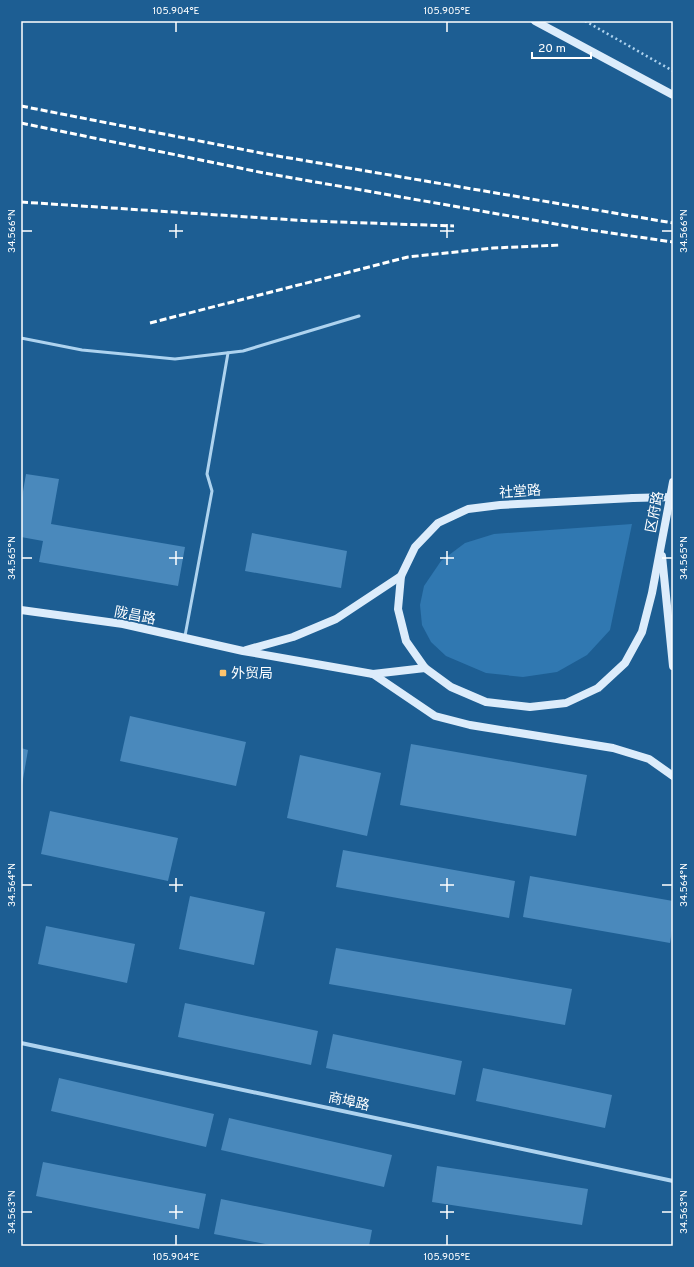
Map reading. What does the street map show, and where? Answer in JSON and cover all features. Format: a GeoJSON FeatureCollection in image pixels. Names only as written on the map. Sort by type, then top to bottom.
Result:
{"type":"FeatureCollection","features":[{"type":"Feature","properties":{"kind":"main road"},"geometry":{"type":"LineString","coordinates":[[535,21],[673,95]]}},
{"type":"Feature","properties":{"kind":"main road","name":"区府路"},"geometry":{"type":"LineString","coordinates":[[401,576],[398,609],[406,641],[425,668],[451,687],[486,702],[530,707],[566,703],[598,688],[625,663],[642,632],[652,593],[673,482]]}},
{"type":"Feature","properties":{"kind":"main road","name":"社堂路"},"geometry":{"type":"LineString","coordinates":[[401,576],[415,547],[438,523],[468,509],[500,505],[673,497]]}},
{"type":"Feature","properties":{"kind":"main road"},"geometry":{"type":"LineString","coordinates":[[661,547],[673,666]]}},
{"type":"Feature","properties":{"kind":"main road"},"geometry":{"type":"LineString","coordinates":[[243,651],[293,636],[336,619],[401,576]]}},
{"type":"Feature","properties":{"kind":"main road","name":"陇昌路"},"geometry":{"type":"LineString","coordinates":[[21,610],[123,624],[243,651],[373,674]]}},
{"type":"Feature","properties":{"kind":"main road"},"geometry":{"type":"LineString","coordinates":[[373,674],[425,668]]}},
{"type":"Feature","properties":{"kind":"main road"},"geometry":{"type":"LineString","coordinates":[[373,674],[434,716],[470,725],[613,748],[649,759],[673,776]]}},
{"type":"Feature","properties":{"kind":"street","name":"商埠路"},"geometry":{"type":"LineString","coordinates":[[21,1043],[673,1181]]}},
{"type":"Feature","properties":{"kind":"lane"},"geometry":{"type":"LineString","coordinates":[[21,338],[82,350],[174,359],[243,351],[359,316]]}},
{"type":"Feature","properties":{"kind":"lane"},"geometry":{"type":"LineString","coordinates":[[184,638],[212,491],[207,474],[228,353]]}},
{"type":"Feature","properties":{"kind":"path"},"geometry":{"type":"LineString","coordinates":[[585,21],[673,71]]}},
{"type":"Feature","properties":{"kind":"shaded area"},"geometry":{"type":"Polygon","coordinates":[[[632,524],[610,630],[587,655],[557,672],[523,677],[486,673],[446,656],[431,642],[422,625],[420,605],[424,586],[441,561],[465,543],[494,534],[632,524]]]}},
{"type":"Feature","properties":{"kind":"building"},"geometry":{"type":"Polygon","coordinates":[[[26,474],[59,479],[51,524],[185,547],[178,586],[39,562],[43,541],[21,537],[21,503],[26,474]]]}},
{"type":"Feature","properties":{"kind":"building"},"geometry":{"type":"Polygon","coordinates":[[[252,533],[347,551],[341,588],[245,571],[252,533]]]}},
{"type":"Feature","properties":{"kind":"building"},"geometry":{"type":"Polygon","coordinates":[[[130,716],[246,742],[236,786],[120,761],[130,716]]]}},
{"type":"Feature","properties":{"kind":"building"},"geometry":{"type":"Polygon","coordinates":[[[411,744],[587,775],[576,836],[400,805],[411,744]]]}},
{"type":"Feature","properties":{"kind":"building"},"geometry":{"type":"Polygon","coordinates":[[[21,748],[28,750],[22,785],[21,785],[21,748]]]}},
{"type":"Feature","properties":{"kind":"building"},"geometry":{"type":"Polygon","coordinates":[[[300,755],[381,773],[367,836],[287,818],[300,755]]]}},
{"type":"Feature","properties":{"kind":"building"},"geometry":{"type":"Polygon","coordinates":[[[50,811],[178,838],[168,881],[41,854],[50,811]]]}},
{"type":"Feature","properties":{"kind":"building"},"geometry":{"type":"Polygon","coordinates":[[[343,850],[515,881],[509,918],[336,887],[343,850]]]}},
{"type":"Feature","properties":{"kind":"building"},"geometry":{"type":"Polygon","coordinates":[[[530,876],[673,901],[673,924],[670,943],[523,917],[530,876]]]}},
{"type":"Feature","properties":{"kind":"building"},"geometry":{"type":"Polygon","coordinates":[[[190,896],[265,912],[254,965],[179,949],[190,896]]]}},
{"type":"Feature","properties":{"kind":"building"},"geometry":{"type":"Polygon","coordinates":[[[46,926],[135,944],[127,983],[38,964],[46,926]]]}},
{"type":"Feature","properties":{"kind":"building"},"geometry":{"type":"Polygon","coordinates":[[[336,948],[572,989],[565,1025],[329,984],[336,948]]]}},
{"type":"Feature","properties":{"kind":"building"},"geometry":{"type":"Polygon","coordinates":[[[185,1003],[318,1031],[311,1065],[178,1037],[185,1003]]]}},
{"type":"Feature","properties":{"kind":"building"},"geometry":{"type":"Polygon","coordinates":[[[333,1034],[462,1061],[455,1095],[326,1068],[333,1034]]]}},
{"type":"Feature","properties":{"kind":"building"},"geometry":{"type":"Polygon","coordinates":[[[483,1068],[612,1095],[605,1128],[476,1101],[483,1068]]]}},
{"type":"Feature","properties":{"kind":"building"},"geometry":{"type":"Polygon","coordinates":[[[59,1078],[214,1114],[206,1147],[51,1111],[59,1078]]]}},
{"type":"Feature","properties":{"kind":"building"},"geometry":{"type":"Polygon","coordinates":[[[229,1118],[392,1155],[384,1187],[221,1150],[229,1118]]]}},
{"type":"Feature","properties":{"kind":"building"},"geometry":{"type":"Polygon","coordinates":[[[43,1162],[206,1194],[199,1229],[36,1196],[43,1162]]]}},
{"type":"Feature","properties":{"kind":"building"},"geometry":{"type":"Polygon","coordinates":[[[437,1166],[588,1189],[582,1225],[432,1202],[437,1166]]]}},
{"type":"Feature","properties":{"kind":"building"},"geometry":{"type":"Polygon","coordinates":[[[221,1199],[372,1230],[369,1246],[275,1246],[214,1234],[221,1199]]]}},
{"type":"Feature","properties":{"kind":"railway"},"geometry":{"type":"LineString","coordinates":[[21,106],[266,154],[673,223]]}},
{"type":"Feature","properties":{"kind":"railway"},"geometry":{"type":"LineString","coordinates":[[21,123],[264,173],[590,230],[673,242]]}},
{"type":"Feature","properties":{"kind":"railway"},"geometry":{"type":"LineString","coordinates":[[21,202],[310,221],[454,226]]}},
{"type":"Feature","properties":{"kind":"railway"},"geometry":{"type":"LineString","coordinates":[[150,323],[408,257],[493,248],[561,245]]}},
{"type":"Feature","properties":{"kind":"place","name":"外贸局"},"geometry":{"type":"Point","coordinates":[223,673]}}]}
